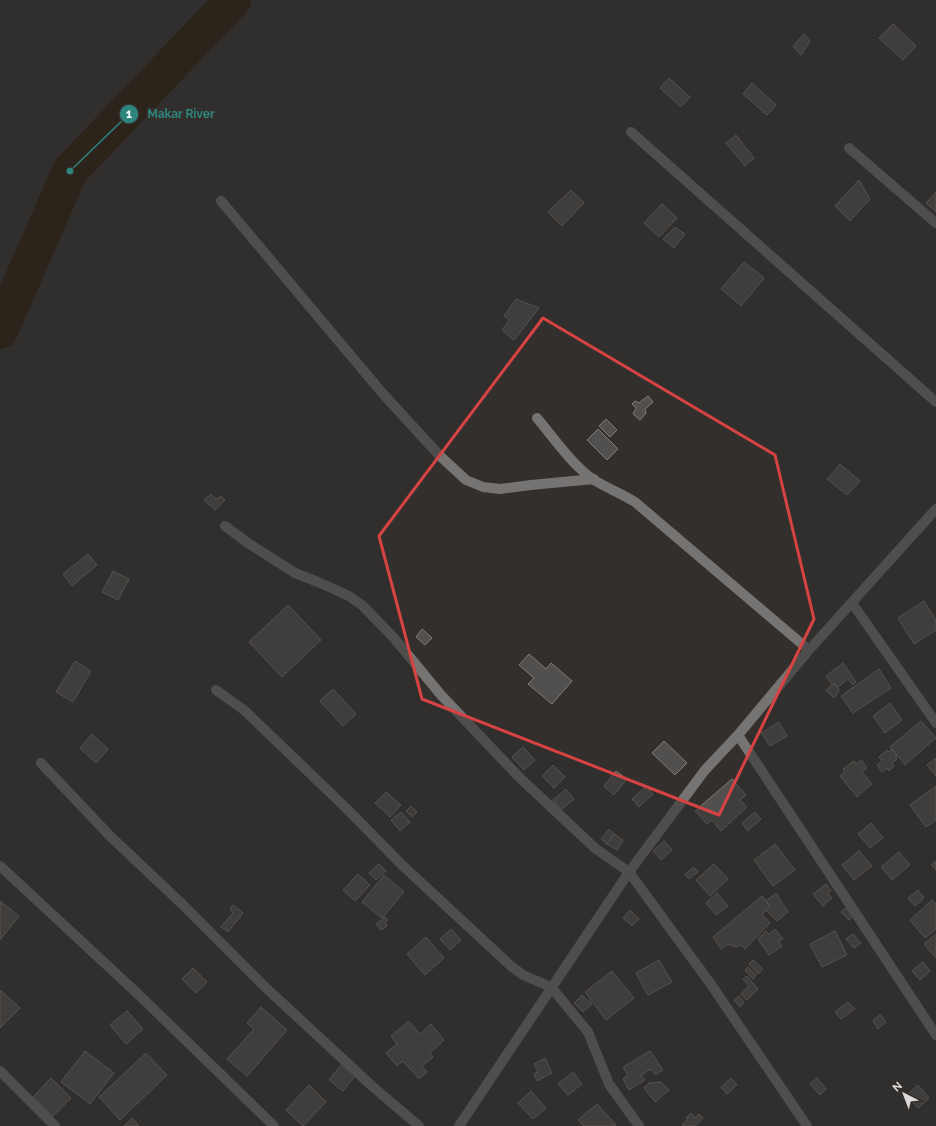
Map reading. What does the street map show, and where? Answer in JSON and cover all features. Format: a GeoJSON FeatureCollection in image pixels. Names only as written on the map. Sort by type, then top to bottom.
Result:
{"type":"FeatureCollection","features":[{"type":"Feature","properties":{"kind":"street"},"geometry":{"type":"LineString","coordinates":[[631,132],[936,402]]}},
{"type":"Feature","properties":{"kind":"street"},"geometry":{"type":"LineString","coordinates":[[849,148],[936,223]]}},
{"type":"Feature","properties":{"kind":"street"},"geometry":{"type":"LineString","coordinates":[[221,201],[384,395],[440,456],[466,480],[483,487],[500,489],[594,480]]}},
{"type":"Feature","properties":{"kind":"street"},"geometry":{"type":"LineString","coordinates":[[537,418],[573,461],[594,480],[635,502],[809,650]]}},
{"type":"Feature","properties":{"kind":"street"},"geometry":{"type":"LineString","coordinates":[[463,1124],[629,872],[705,770],[738,735],[809,650],[936,509]]}},
{"type":"Feature","properties":{"kind":"street"},"geometry":{"type":"LineString","coordinates":[[225,526],[248,544],[295,573],[349,596],[363,606],[394,638],[441,695],[520,778],[596,848],[629,872],[710,983],[808,1126]]}},
{"type":"Feature","properties":{"kind":"street"},"geometry":{"type":"LineString","coordinates":[[852,603],[936,723]]}},
{"type":"Feature","properties":{"kind":"street"},"geometry":{"type":"LineString","coordinates":[[216,690],[244,710],[346,808],[402,865],[511,966],[523,975],[552,987],[588,1032],[609,1084],[639,1126]]}},
{"type":"Feature","properties":{"kind":"street"},"geometry":{"type":"LineString","coordinates":[[738,735],[936,1035]]}},
{"type":"Feature","properties":{"kind":"street"},"geometry":{"type":"LineString","coordinates":[[41,763],[110,836],[182,904],[265,987],[372,1086],[419,1126]]}},
{"type":"Feature","properties":{"kind":"street"},"geometry":{"type":"LineString","coordinates":[[0,866],[139,996],[274,1126]]}},
{"type":"Feature","properties":{"kind":"street"},"geometry":{"type":"LineString","coordinates":[[0,1071],[55,1126]]}},
{"type":"Feature","properties":{"kind":"highlighted area"},"geometry":{"type":"Polygon","coordinates":[[[543,318],[775,455],[814,619],[719,815],[422,699],[379,536],[543,318]]]}},
{"type":"Feature","properties":{"kind":"building"},"geometry":{"type":"Polygon","coordinates":[[[893,24],[916,46],[903,60],[879,38],[893,24]]]}},
{"type":"Feature","properties":{"kind":"building"},"geometry":{"type":"Polygon","coordinates":[[[804,34],[810,41],[801,55],[793,46],[804,34]]]}},
{"type":"Feature","properties":{"kind":"building"},"geometry":{"type":"Polygon","coordinates":[[[669,78],[690,97],[681,107],[660,88],[669,78]]]}},
{"type":"Feature","properties":{"kind":"building"},"geometry":{"type":"Polygon","coordinates":[[[752,83],[776,105],[767,115],[743,94],[752,83]]]}},
{"type":"Feature","properties":{"kind":"building"},"geometry":{"type":"Polygon","coordinates":[[[736,135],[754,158],[745,166],[726,143],[736,135]]]}},
{"type":"Feature","properties":{"kind":"building"},"geometry":{"type":"Polygon","coordinates":[[[859,180],[870,199],[850,221],[835,206],[859,180]]]}},
{"type":"Feature","properties":{"kind":"building"},"geometry":{"type":"Polygon","coordinates":[[[571,190],[584,203],[562,226],[548,212],[571,190]]]}},
{"type":"Feature","properties":{"kind":"building"},"geometry":{"type":"Polygon","coordinates":[[[936,192],[936,212],[926,203],[936,192]]]}},
{"type":"Feature","properties":{"kind":"building"},"geometry":{"type":"Polygon","coordinates":[[[662,204],[677,218],[659,237],[644,223],[662,204]]]}},
{"type":"Feature","properties":{"kind":"building"},"geometry":{"type":"Polygon","coordinates":[[[675,227],[685,234],[674,248],[663,239],[675,227]]]}},
{"type":"Feature","properties":{"kind":"building"},"geometry":{"type":"Polygon","coordinates":[[[744,262],[764,278],[741,306],[721,289],[744,262]]]}},
{"type":"Feature","properties":{"kind":"building"},"geometry":{"type":"Polygon","coordinates":[[[516,299],[539,308],[514,340],[502,330],[509,320],[504,316],[516,299]]]}},
{"type":"Feature","properties":{"kind":"building"},"geometry":{"type":"Polygon","coordinates":[[[648,396],[653,402],[645,409],[646,413],[640,420],[633,414],[636,408],[632,404],[635,401],[639,403],[648,396]]]}},
{"type":"Feature","properties":{"kind":"building"},"geometry":{"type":"Polygon","coordinates":[[[606,419],[617,430],[610,437],[599,426],[606,419]]]}},
{"type":"Feature","properties":{"kind":"building"},"geometry":{"type":"Polygon","coordinates":[[[598,429],[618,449],[607,460],[587,440],[598,429]]]}},
{"type":"Feature","properties":{"kind":"building"},"geometry":{"type":"Polygon","coordinates":[[[840,464],[860,481],[847,495],[827,479],[840,464]]]}},
{"type":"Feature","properties":{"kind":"building"},"geometry":{"type":"Polygon","coordinates":[[[211,494],[216,499],[221,496],[225,500],[215,510],[204,500],[211,494]]]}},
{"type":"Feature","properties":{"kind":"building"},"geometry":{"type":"Polygon","coordinates":[[[88,554],[97,565],[72,586],[63,574],[88,554]]]}},
{"type":"Feature","properties":{"kind":"building"},"geometry":{"type":"Polygon","coordinates":[[[113,571],[129,579],[118,600],[102,592],[113,571]]]}},
{"type":"Feature","properties":{"kind":"building"},"geometry":{"type":"Polygon","coordinates":[[[924,601],[936,620],[936,630],[914,644],[898,618],[924,601]]]}},
{"type":"Feature","properties":{"kind":"building"},"geometry":{"type":"Polygon","coordinates":[[[288,605],[321,640],[282,677],[249,642],[288,605]]]}},
{"type":"Feature","properties":{"kind":"building"},"geometry":{"type":"Polygon","coordinates":[[[422,629],[432,638],[425,645],[416,637],[422,629]]]}},
{"type":"Feature","properties":{"kind":"building"},"geometry":{"type":"Polygon","coordinates":[[[529,654],[546,669],[551,663],[572,681],[552,704],[528,684],[534,678],[519,665],[529,654]]]}},
{"type":"Feature","properties":{"kind":"building"},"geometry":{"type":"Polygon","coordinates":[[[75,661],[91,671],[73,702],[56,692],[75,661]]]}},
{"type":"Feature","properties":{"kind":"building"},"geometry":{"type":"Polygon","coordinates":[[[843,663],[856,682],[853,685],[848,679],[838,687],[834,684],[832,685],[826,676],[843,663]]]}},
{"type":"Feature","properties":{"kind":"building"},"geometry":{"type":"Polygon","coordinates":[[[879,669],[891,688],[853,713],[841,696],[879,669]]]}},
{"type":"Feature","properties":{"kind":"building"},"geometry":{"type":"Polygon","coordinates":[[[834,684],[838,687],[839,691],[834,698],[826,690],[834,684]]]}},
{"type":"Feature","properties":{"kind":"building"},"geometry":{"type":"Polygon","coordinates":[[[333,689],[356,714],[343,726],[320,701],[333,689]]]}},
{"type":"Feature","properties":{"kind":"building"},"geometry":{"type":"Polygon","coordinates":[[[890,703],[902,720],[885,733],[873,716],[890,703]]]}},
{"type":"Feature","properties":{"kind":"building"},"geometry":{"type":"Polygon","coordinates":[[[921,721],[936,738],[905,765],[890,747],[921,721]]]}},
{"type":"Feature","properties":{"kind":"building"},"geometry":{"type":"Polygon","coordinates":[[[779,722],[787,736],[770,746],[761,733],[779,722]]]}},
{"type":"Feature","properties":{"kind":"building"},"geometry":{"type":"Polygon","coordinates":[[[92,734],[108,749],[96,763],[80,748],[92,734]]]}},
{"type":"Feature","properties":{"kind":"building"},"geometry":{"type":"Polygon","coordinates":[[[664,741],[687,763],[675,775],[652,753],[664,741]]]}},
{"type":"Feature","properties":{"kind":"building"},"geometry":{"type":"Polygon","coordinates":[[[523,747],[535,760],[524,770],[512,757],[523,747]]]}},
{"type":"Feature","properties":{"kind":"building"},"geometry":{"type":"Polygon","coordinates":[[[892,749],[897,756],[895,757],[897,759],[892,763],[894,766],[889,771],[887,768],[882,772],[877,765],[882,761],[879,757],[887,750],[889,752],[892,749]]]}},
{"type":"Feature","properties":{"kind":"building"},"geometry":{"type":"Polygon","coordinates":[[[936,758],[936,776],[927,765],[936,758]]]}},
{"type":"Feature","properties":{"kind":"building"},"geometry":{"type":"Polygon","coordinates":[[[861,760],[867,768],[862,772],[872,784],[857,797],[840,776],[845,772],[843,769],[854,761],[856,764],[861,760]]]}},
{"type":"Feature","properties":{"kind":"building"},"geometry":{"type":"Polygon","coordinates":[[[553,765],[565,777],[554,788],[542,776],[553,765]]]}},
{"type":"Feature","properties":{"kind":"building"},"geometry":{"type":"Polygon","coordinates":[[[616,771],[627,779],[614,795],[604,786],[616,771]]]}},
{"type":"Feature","properties":{"kind":"building"},"geometry":{"type":"Polygon","coordinates":[[[732,779],[746,795],[740,800],[747,807],[721,831],[712,820],[707,824],[695,811],[732,779]]]}},
{"type":"Feature","properties":{"kind":"building"},"geometry":{"type":"Polygon","coordinates":[[[646,786],[653,794],[639,807],[632,799],[646,786]]]}},
{"type":"Feature","properties":{"kind":"building"},"geometry":{"type":"Polygon","coordinates":[[[936,786],[936,820],[926,827],[910,805],[936,786]]]}},
{"type":"Feature","properties":{"kind":"building"},"geometry":{"type":"Polygon","coordinates":[[[566,789],[574,799],[561,810],[553,800],[566,789]]]}},
{"type":"Feature","properties":{"kind":"building"},"geometry":{"type":"Polygon","coordinates":[[[386,792],[401,805],[390,817],[375,803],[386,792]]]}},
{"type":"Feature","properties":{"kind":"building"},"geometry":{"type":"Polygon","coordinates":[[[411,806],[417,812],[412,817],[406,811],[411,806]]]}},
{"type":"Feature","properties":{"kind":"building"},"geometry":{"type":"Polygon","coordinates":[[[401,812],[410,822],[400,831],[391,820],[401,812]]]}},
{"type":"Feature","properties":{"kind":"building"},"geometry":{"type":"Polygon","coordinates":[[[755,812],[761,819],[748,831],[742,823],[755,812]]]}},
{"type":"Feature","properties":{"kind":"building"},"geometry":{"type":"Polygon","coordinates":[[[871,823],[883,838],[870,848],[858,834],[871,823]]]}},
{"type":"Feature","properties":{"kind":"building"},"geometry":{"type":"Polygon","coordinates":[[[609,829],[614,834],[607,844],[601,839],[609,829]]]}},
{"type":"Feature","properties":{"kind":"building"},"geometry":{"type":"Polygon","coordinates":[[[614,834],[623,840],[617,850],[607,844],[614,834]]]}},
{"type":"Feature","properties":{"kind":"building"},"geometry":{"type":"Polygon","coordinates":[[[664,841],[672,850],[661,860],[653,851],[664,841]]]}},
{"type":"Feature","properties":{"kind":"building"},"geometry":{"type":"Polygon","coordinates":[[[775,844],[795,870],[773,886],[754,860],[775,844]]]}},
{"type":"Feature","properties":{"kind":"building"},"geometry":{"type":"Polygon","coordinates":[[[859,851],[872,866],[854,880],[842,865],[859,851]]]}},
{"type":"Feature","properties":{"kind":"building"},"geometry":{"type":"Polygon","coordinates":[[[899,852],[910,865],[892,880],[881,867],[899,852]]]}},
{"type":"Feature","properties":{"kind":"building"},"geometry":{"type":"Polygon","coordinates":[[[936,861],[936,870],[931,865],[936,861]]]}},
{"type":"Feature","properties":{"kind":"building"},"geometry":{"type":"Polygon","coordinates":[[[379,864],[386,871],[376,880],[369,873],[379,864]]]}},
{"type":"Feature","properties":{"kind":"building"},"geometry":{"type":"Polygon","coordinates":[[[714,864],[728,879],[710,896],[696,880],[714,864]]]}},
{"type":"Feature","properties":{"kind":"building"},"geometry":{"type":"Polygon","coordinates":[[[694,867],[698,872],[689,879],[685,874],[694,867]]]}},
{"type":"Feature","properties":{"kind":"building"},"geometry":{"type":"Polygon","coordinates":[[[358,874],[370,885],[355,901],[343,890],[358,874]]]}},
{"type":"Feature","properties":{"kind":"building"},"geometry":{"type":"Polygon","coordinates":[[[384,875],[404,892],[382,918],[362,902],[384,875]]]}},
{"type":"Feature","properties":{"kind":"building"},"geometry":{"type":"Polygon","coordinates":[[[826,884],[831,891],[828,894],[832,898],[823,906],[813,894],[826,884]]]}},
{"type":"Feature","properties":{"kind":"building"},"geometry":{"type":"Polygon","coordinates":[[[918,890],[924,898],[915,906],[908,898],[918,890]]]}},
{"type":"Feature","properties":{"kind":"building"},"geometry":{"type":"Polygon","coordinates":[[[717,893],[728,906],[716,915],[706,903],[717,893]]]}},
{"type":"Feature","properties":{"kind":"building"},"geometry":{"type":"Polygon","coordinates":[[[776,893],[788,912],[777,921],[766,910],[770,906],[766,901],[776,893]]]}},
{"type":"Feature","properties":{"kind":"building"},"geometry":{"type":"Polygon","coordinates":[[[762,896],[770,906],[762,914],[770,923],[745,949],[741,945],[736,947],[728,944],[721,949],[713,937],[762,896]]]}},
{"type":"Feature","properties":{"kind":"building"},"geometry":{"type":"Polygon","coordinates":[[[932,900],[936,904],[936,929],[925,938],[910,920],[932,900]]]}},
{"type":"Feature","properties":{"kind":"building"},"geometry":{"type":"Polygon","coordinates":[[[0,901],[19,916],[0,940],[0,901]]]}},
{"type":"Feature","properties":{"kind":"building"},"geometry":{"type":"Polygon","coordinates":[[[233,905],[243,913],[228,932],[221,927],[233,913],[230,908],[233,905]]]}},
{"type":"Feature","properties":{"kind":"building"},"geometry":{"type":"Polygon","coordinates":[[[846,908],[853,916],[849,920],[841,912],[846,908]]]}},
{"type":"Feature","properties":{"kind":"building"},"geometry":{"type":"Polygon","coordinates":[[[630,910],[639,919],[632,926],[623,918],[630,910]]]}},
{"type":"Feature","properties":{"kind":"building"},"geometry":{"type":"Polygon","coordinates":[[[385,917],[388,920],[385,923],[387,926],[381,930],[376,924],[385,917]]]}},
{"type":"Feature","properties":{"kind":"building"},"geometry":{"type":"Polygon","coordinates":[[[451,929],[461,940],[450,950],[440,939],[451,929]]]}},
{"type":"Feature","properties":{"kind":"building"},"geometry":{"type":"Polygon","coordinates":[[[775,929],[783,939],[778,941],[782,946],[769,955],[758,939],[766,931],[769,934],[775,929]]]}},
{"type":"Feature","properties":{"kind":"building"},"geometry":{"type":"Polygon","coordinates":[[[835,931],[847,955],[822,967],[810,944],[835,931]]]}},
{"type":"Feature","properties":{"kind":"building"},"geometry":{"type":"Polygon","coordinates":[[[853,934],[861,943],[854,948],[846,939],[853,934]]]}},
{"type":"Feature","properties":{"kind":"building"},"geometry":{"type":"Polygon","coordinates":[[[936,934],[936,958],[924,944],[936,934]]]}},
{"type":"Feature","properties":{"kind":"building"},"geometry":{"type":"Polygon","coordinates":[[[426,937],[444,958],[425,975],[407,954],[426,937]]]}},
{"type":"Feature","properties":{"kind":"building"},"geometry":{"type":"Polygon","coordinates":[[[659,960],[672,982],[648,995],[636,973],[659,960]]]}},
{"type":"Feature","properties":{"kind":"building"},"geometry":{"type":"Polygon","coordinates":[[[753,960],[763,969],[758,974],[749,964],[753,960]]]}},
{"type":"Feature","properties":{"kind":"building"},"geometry":{"type":"Polygon","coordinates":[[[923,962],[930,971],[920,980],[912,971],[923,962]]]}},
{"type":"Feature","properties":{"kind":"building"},"geometry":{"type":"Polygon","coordinates":[[[748,967],[756,975],[753,979],[745,970],[748,967]]]}},
{"type":"Feature","properties":{"kind":"building"},"geometry":{"type":"Polygon","coordinates":[[[193,968],[207,982],[196,993],[182,979],[193,968]]]}},
{"type":"Feature","properties":{"kind":"building"},"geometry":{"type":"Polygon","coordinates":[[[612,971],[634,998],[606,1020],[585,992],[612,971]]]}},
{"type":"Feature","properties":{"kind":"building"},"geometry":{"type":"Polygon","coordinates":[[[747,976],[758,989],[747,1000],[741,994],[749,986],[743,979],[747,976]]]}},
{"type":"Feature","properties":{"kind":"building"},"geometry":{"type":"Polygon","coordinates":[[[0,990],[20,1008],[0,1028],[0,990]]]}},
{"type":"Feature","properties":{"kind":"building"},"geometry":{"type":"Polygon","coordinates":[[[582,995],[592,1004],[583,1012],[574,1003],[582,995]]]}},
{"type":"Feature","properties":{"kind":"building"},"geometry":{"type":"Polygon","coordinates":[[[739,996],[744,1002],[740,1007],[734,1000],[739,996]]]}},
{"type":"Feature","properties":{"kind":"building"},"geometry":{"type":"Polygon","coordinates":[[[848,1002],[855,1009],[841,1019],[835,1012],[848,1002]]]}},
{"type":"Feature","properties":{"kind":"building"},"geometry":{"type":"Polygon","coordinates":[[[261,1007],[287,1030],[247,1076],[227,1059],[254,1029],[247,1023],[261,1007]]]}},
{"type":"Feature","properties":{"kind":"building"},"geometry":{"type":"Polygon","coordinates":[[[127,1011],[143,1029],[126,1044],[110,1025],[127,1011]]]}},
{"type":"Feature","properties":{"kind":"building"},"geometry":{"type":"Polygon","coordinates":[[[880,1014],[886,1022],[878,1029],[873,1021],[880,1014]]]}},
{"type":"Feature","properties":{"kind":"building"},"geometry":{"type":"Polygon","coordinates":[[[409,1021],[420,1034],[431,1024],[444,1040],[430,1053],[433,1057],[422,1066],[427,1072],[419,1079],[403,1061],[397,1066],[386,1053],[397,1044],[391,1036],[409,1021]]]}},
{"type":"Feature","properties":{"kind":"building"},"geometry":{"type":"Polygon","coordinates":[[[85,1051],[114,1073],[90,1104],[61,1082],[85,1051]]]}},
{"type":"Feature","properties":{"kind":"building"},"geometry":{"type":"Polygon","coordinates":[[[650,1051],[663,1070],[655,1075],[651,1069],[641,1075],[645,1080],[629,1090],[623,1079],[628,1075],[623,1067],[650,1051]]]}},
{"type":"Feature","properties":{"kind":"building"},"geometry":{"type":"Polygon","coordinates":[[[146,1053],[167,1075],[120,1120],[99,1097],[146,1053]]]}},
{"type":"Feature","properties":{"kind":"building"},"geometry":{"type":"Polygon","coordinates":[[[545,1058],[552,1073],[537,1081],[534,1074],[538,1072],[534,1064],[545,1058]]]}},
{"type":"Feature","properties":{"kind":"building"},"geometry":{"type":"Polygon","coordinates":[[[342,1064],[355,1076],[343,1091],[329,1080],[342,1064]]]}},
{"type":"Feature","properties":{"kind":"building"},"geometry":{"type":"Polygon","coordinates":[[[573,1072],[582,1084],[568,1095],[558,1084],[573,1072]]]}},
{"type":"Feature","properties":{"kind":"building"},"geometry":{"type":"Polygon","coordinates":[[[51,1078],[71,1098],[53,1116],[33,1097],[51,1078]]]}},
{"type":"Feature","properties":{"kind":"building"},"geometry":{"type":"Polygon","coordinates":[[[731,1078],[737,1085],[727,1094],[721,1087],[731,1078]]]}},
{"type":"Feature","properties":{"kind":"building"},"geometry":{"type":"Polygon","coordinates":[[[817,1078],[826,1089],[820,1095],[810,1084],[817,1078]]]}},
{"type":"Feature","properties":{"kind":"building"},"geometry":{"type":"Polygon","coordinates":[[[661,1082],[669,1090],[655,1102],[644,1088],[649,1083],[661,1082]]]}},
{"type":"Feature","properties":{"kind":"building"},"geometry":{"type":"Polygon","coordinates":[[[309,1085],[326,1102],[303,1126],[286,1110],[309,1085]]]}},
{"type":"Feature","properties":{"kind":"building"},"geometry":{"type":"Polygon","coordinates":[[[918,1085],[929,1098],[918,1108],[907,1095],[918,1085]]]}},
{"type":"Feature","properties":{"kind":"building"},"geometry":{"type":"Polygon","coordinates":[[[531,1091],[546,1108],[533,1119],[518,1103],[531,1091]]]}},
{"type":"Feature","properties":{"kind":"building"},"geometry":{"type":"Polygon","coordinates":[[[597,1104],[616,1125],[615,1126],[584,1126],[578,1120],[597,1104]]]}},
{"type":"Feature","properties":{"kind":"building"},"geometry":{"type":"Polygon","coordinates":[[[691,1113],[695,1118],[699,1114],[703,1118],[695,1126],[683,1126],[682,1125],[688,1119],[686,1118],[691,1113]]]}},
{"type":"Feature","properties":{"kind":"building"},"geometry":{"type":"Polygon","coordinates":[[[132,1118],[139,1126],[124,1126],[132,1118]]]}},
{"type":"Feature","properties":{"kind":"waterway"},"geometry":{"type":"LineString","coordinates":[[0,331],[70,171],[233,0]]}},
{"type":"Feature","properties":{"kind":"place","name":"Makar River"},"geometry":{"type":"Point","coordinates":[70,171]}}]}
